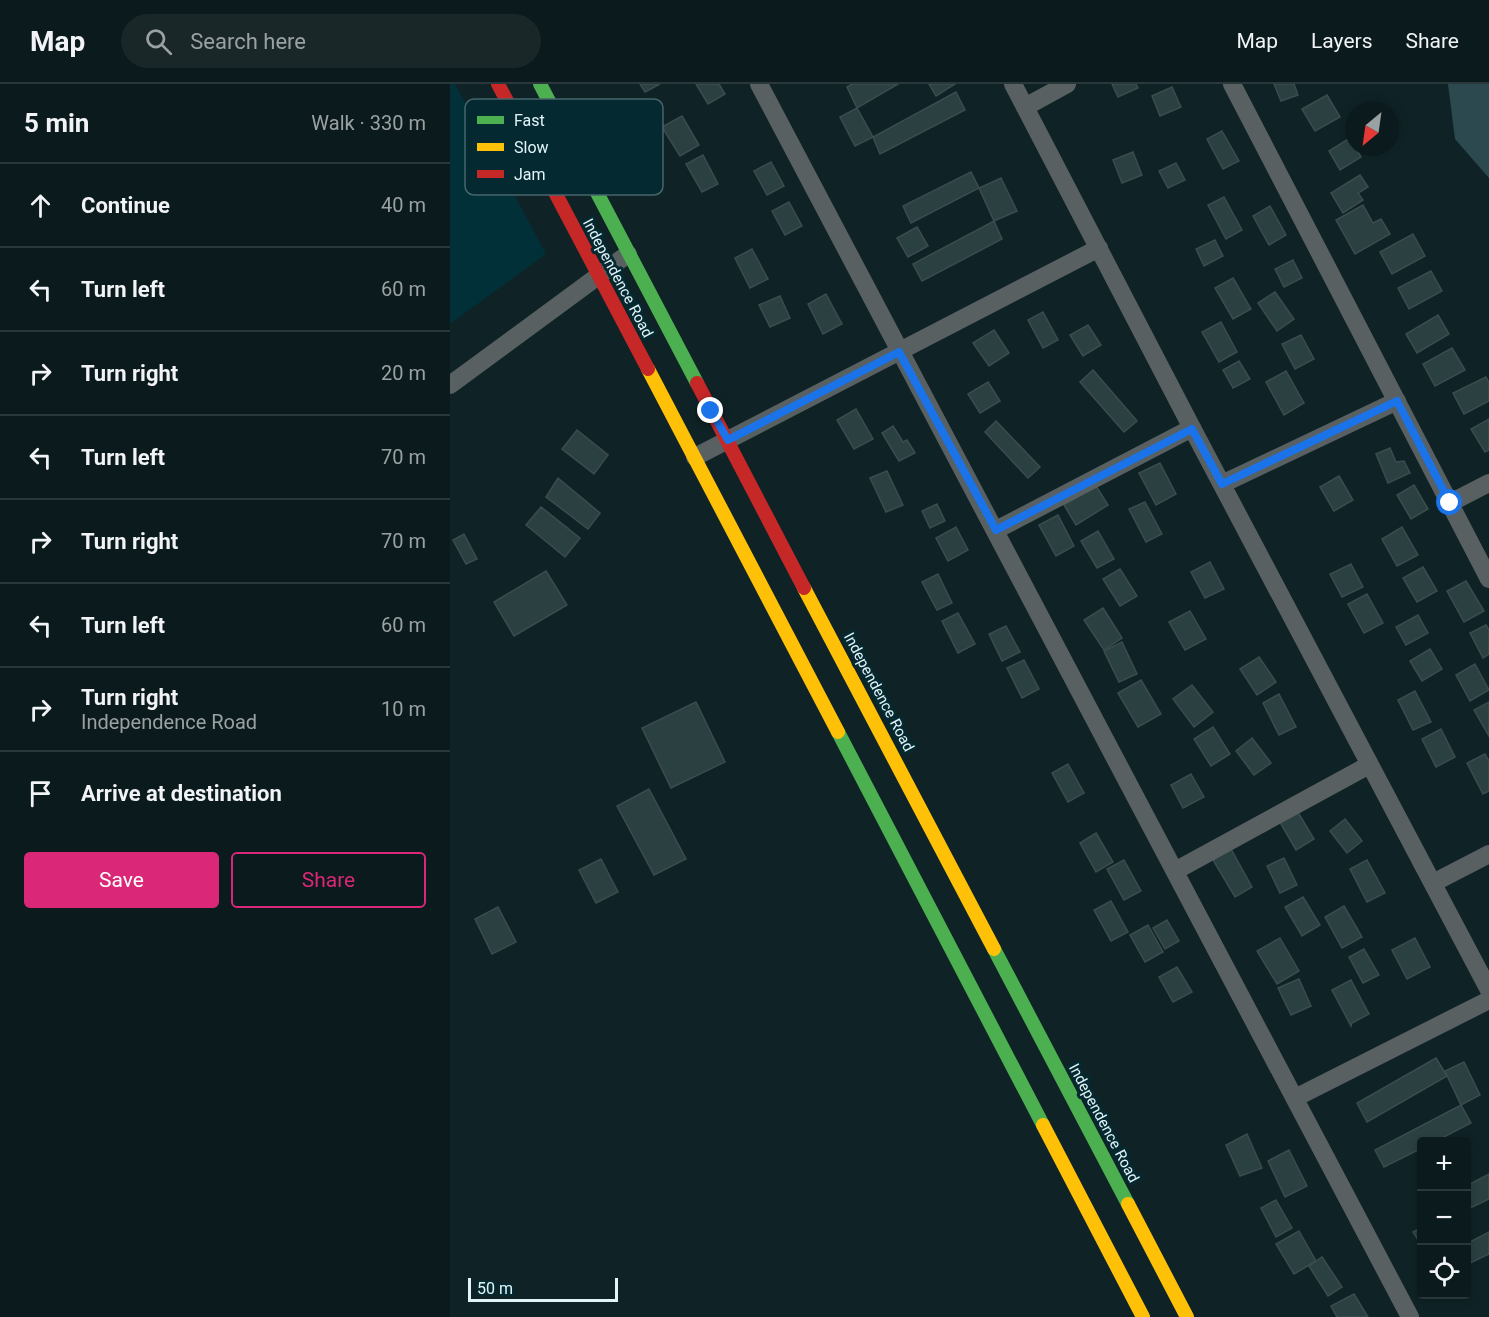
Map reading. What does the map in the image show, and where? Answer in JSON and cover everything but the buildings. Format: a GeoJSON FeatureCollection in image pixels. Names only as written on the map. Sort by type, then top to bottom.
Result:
{"type":"FeatureCollection","features":[{"type":"Feature","properties":{"kind":"main road","name":"Independence Road"},"geometry":{"type":"LineString","coordinates":[[498,84],[506,99]]}},
{"type":"Feature","properties":{"kind":"main road","name":"Independence Road"},"geometry":{"type":"LineString","coordinates":[[540,84],[548,99]]}},
{"type":"Feature","properties":{"kind":"main road","name":"Independence Road"},"geometry":{"type":"LineString","coordinates":[[556,195],[695,457],[834,703],[1143,1317]]}},
{"type":"Feature","properties":{"kind":"main road","name":"Independence Road"},"geometry":{"type":"LineString","coordinates":[[597,195],[1187,1317]]}},
{"type":"Feature","properties":{"kind":"main road"},"geometry":{"type":"LineString","coordinates":[[834,703],[859,691]]}},
{"type":"Feature","properties":{"kind":"street"},"geometry":{"type":"LineString","coordinates":[[759,84],[1410,1317]]}},
{"type":"Feature","properties":{"kind":"street"},"geometry":{"type":"LineString","coordinates":[[1013,84],[1192,429],[1489,990]]}},
{"type":"Feature","properties":{"kind":"street"},"geometry":{"type":"LineString","coordinates":[[1025,107],[1067,84]]}},
{"type":"Feature","properties":{"kind":"street"},"geometry":{"type":"LineString","coordinates":[[1233,84],[1489,579]]}},
{"type":"Feature","properties":{"kind":"street"},"geometry":{"type":"LineString","coordinates":[[695,457],[1099,248]]}},
{"type":"Feature","properties":{"kind":"street"},"geometry":{"type":"LineString","coordinates":[[450,385],[628,254]]}},
{"type":"Feature","properties":{"kind":"street"},"geometry":{"type":"LineString","coordinates":[[1222,484],[1397,401]]}},
{"type":"Feature","properties":{"kind":"street"},"geometry":{"type":"LineString","coordinates":[[996,530],[1192,429]]}},
{"type":"Feature","properties":{"kind":"street"},"geometry":{"type":"LineString","coordinates":[[1450,503],[1489,483]]}},
{"type":"Feature","properties":{"kind":"street"},"geometry":{"type":"LineString","coordinates":[[1175,871],[1370,765]]}},
{"type":"Feature","properties":{"kind":"street"},"geometry":{"type":"LineString","coordinates":[[1433,883],[1489,854]]}},
{"type":"Feature","properties":{"kind":"street"},"geometry":{"type":"LineString","coordinates":[[1295,1098],[1489,1000]]}},
{"type":"Feature","properties":{"kind":"shaded area"},"geometry":{"type":"Polygon","coordinates":[[[450,84],[455,84],[465,103],[465,195],[514,195],[546,254],[450,324],[450,84]]]}},
{"type":"Feature","properties":{"kind":"shaded area"},"geometry":{"type":"Polygon","coordinates":[[[1448,84],[1489,84],[1489,178],[1455,139],[1448,84]]]}},
{"type":"Feature","properties":{"kind":"traffic: fast"},"geometry":{"type":"LineString","coordinates":[[540,84],[548,99]]}},
{"type":"Feature","properties":{"kind":"traffic: fast"},"geometry":{"type":"LineString","coordinates":[[598,195],[697,383]]}},
{"type":"Feature","properties":{"kind":"traffic: fast"},"geometry":{"type":"LineString","coordinates":[[838,732],[1043,1125]]}},
{"type":"Feature","properties":{"kind":"traffic: fast"},"geometry":{"type":"LineString","coordinates":[[994,949],[1128,1204]]}},
{"type":"Feature","properties":{"kind":"traffic: slow"},"geometry":{"type":"LineString","coordinates":[[648,369],[838,732]]}},
{"type":"Feature","properties":{"kind":"traffic: slow"},"geometry":{"type":"LineString","coordinates":[[804,588],[994,949]]}},
{"type":"Feature","properties":{"kind":"traffic: slow"},"geometry":{"type":"LineString","coordinates":[[1043,1125],[1143,1317]]}},
{"type":"Feature","properties":{"kind":"traffic: slow"},"geometry":{"type":"LineString","coordinates":[[1128,1204],[1187,1317]]}},
{"type":"Feature","properties":{"kind":"traffic: jam"},"geometry":{"type":"LineString","coordinates":[[498,84],[506,99]]}},
{"type":"Feature","properties":{"kind":"traffic: jam"},"geometry":{"type":"LineString","coordinates":[[556,195],[648,369]]}},
{"type":"Feature","properties":{"kind":"traffic: jam"},"geometry":{"type":"LineString","coordinates":[[697,383],[804,588]]}},
{"type":"Feature","properties":{"kind":"route"},"geometry":{"type":"LineString","coordinates":[[711,411],[728,440],[899,352],[996,530],[1192,429],[1222,484],[1397,401],[1450,503]]}}]}
